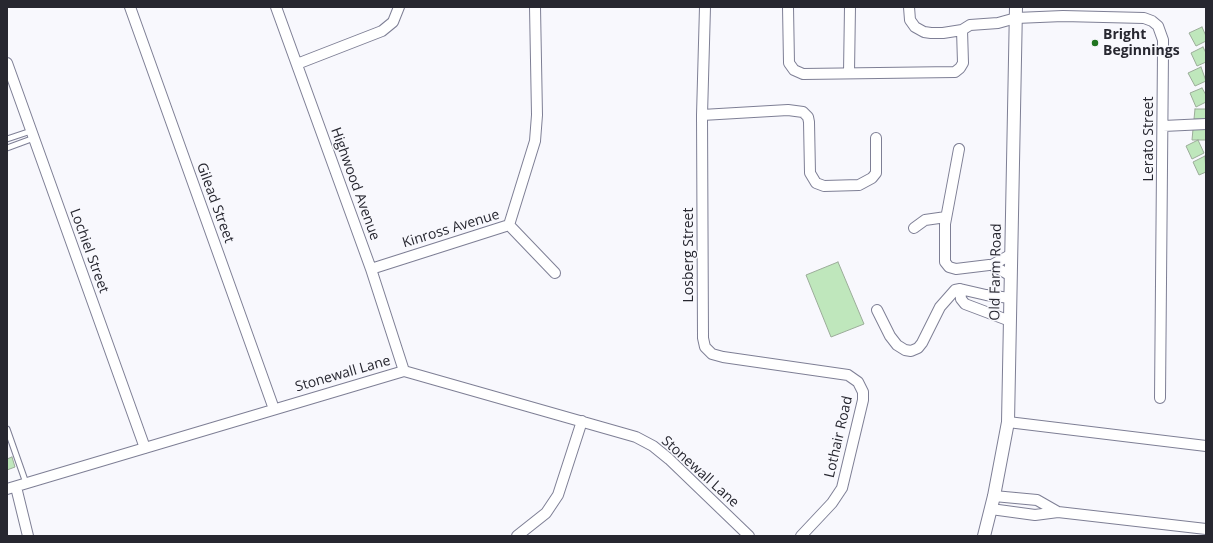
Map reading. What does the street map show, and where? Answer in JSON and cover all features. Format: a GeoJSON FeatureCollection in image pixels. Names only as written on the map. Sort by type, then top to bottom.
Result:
{"type":"FeatureCollection","features":[{"type":"Feature","properties":{"kind":"street","name":"Gilead Street"},"geometry":{"type":"LineString","coordinates":[[130,7],[274,409]]}},
{"type":"Feature","properties":{"kind":"street","name":"Highwood Avenue"},"geometry":{"type":"LineString","coordinates":[[276,7],[371,269],[404,371]]}},
{"type":"Feature","properties":{"kind":"street"},"geometry":{"type":"LineString","coordinates":[[297,64],[382,31],[393,22],[399,7]]}},
{"type":"Feature","properties":{"kind":"street","name":"Kinross Avenue"},"geometry":{"type":"LineString","coordinates":[[371,269],[509,226],[535,141],[537,115],[535,7]]}},
{"type":"Feature","properties":{"kind":"street","name":"Losberg Street"},"geometry":{"type":"LineString","coordinates":[[705,7],[702,115],[703,338],[705,347],[716,355],[840,373],[856,379]]}},
{"type":"Feature","properties":{"kind":"street"},"geometry":{"type":"LineString","coordinates":[[788,7],[788,58],[792,68],[798,73],[803,74],[849,72],[955,72],[963,63],[962,30]]}},
{"type":"Feature","properties":{"kind":"street"},"geometry":{"type":"LineString","coordinates":[[849,72],[850,7]]}},
{"type":"Feature","properties":{"kind":"street"},"geometry":{"type":"LineString","coordinates":[[909,7],[910,20],[919,30],[931,33],[962,30],[970,25],[998,23],[1016,12]]}},
{"type":"Feature","properties":{"kind":"street","name":"Lerato Street"},"geometry":{"type":"LineString","coordinates":[[1016,12],[1064,16],[1144,18],[1152,21],[1158,26],[1162,40],[1163,126],[1160,398]]}},
{"type":"Feature","properties":{"kind":"street","name":"Old Farm Road"},"geometry":{"type":"LineString","coordinates":[[984,536],[994,496],[1008,422],[1016,12]]}},
{"type":"Feature","properties":{"kind":"street","name":"Lochiel Street"},"geometry":{"type":"LineString","coordinates":[[7,63],[145,448]]}},
{"type":"Feature","properties":{"kind":"street"},"geometry":{"type":"LineString","coordinates":[[702,115],[788,110],[803,112],[808,117],[809,122],[809,162],[811,177],[816,182],[824,186],[859,185],[872,178],[876,173],[876,138]]}},
{"type":"Feature","properties":{"kind":"street"},"geometry":{"type":"LineString","coordinates":[[1163,126],[1206,124]]}},
{"type":"Feature","properties":{"kind":"street"},"geometry":{"type":"LineString","coordinates":[[959,149],[946,217],[944,254],[948,265],[956,269],[990,265],[1012,254]]}},
{"type":"Feature","properties":{"kind":"street"},"geometry":{"type":"LineString","coordinates":[[914,228],[925,220],[946,217]]}},
{"type":"Feature","properties":{"kind":"street"},"geometry":{"type":"LineString","coordinates":[[509,226],[555,273]]}},
{"type":"Feature","properties":{"kind":"street"},"geometry":{"type":"LineString","coordinates":[[990,265],[1011,276]]}},
{"type":"Feature","properties":{"kind":"street"},"geometry":{"type":"LineString","coordinates":[[960,289],[961,299],[965,304],[1010,322]]}},
{"type":"Feature","properties":{"kind":"street"},"geometry":{"type":"LineString","coordinates":[[877,310],[890,336],[897,345],[905,350],[911,351],[918,348],[922,343],[943,302],[955,290],[960,289],[986,295],[1010,298]]}},
{"type":"Feature","properties":{"kind":"street","name":"Stonewall Lane"},"geometry":{"type":"LineString","coordinates":[[11,488],[404,371],[636,437],[653,446],[669,459],[749,536]]}},
{"type":"Feature","properties":{"kind":"street","name":"Lothair Road"},"geometry":{"type":"LineString","coordinates":[[801,536],[832,503],[842,488],[863,396],[862,388],[856,379]]}},
{"type":"Feature","properties":{"kind":"street"},"geometry":{"type":"LineString","coordinates":[[517,536],[546,513],[558,495],[582,421]]}},
{"type":"Feature","properties":{"kind":"street"},"geometry":{"type":"LineString","coordinates":[[1008,422],[1206,446]]}},
{"type":"Feature","properties":{"kind":"street"},"geometry":{"type":"LineString","coordinates":[[11,488],[28,536]]}},
{"type":"Feature","properties":{"kind":"street"},"geometry":{"type":"LineString","coordinates":[[994,496],[1037,500],[1058,512]]}},
{"type":"Feature","properties":{"kind":"street"},"geometry":{"type":"LineString","coordinates":[[991,510],[1035,515],[1058,512],[1206,529]]}},
{"type":"Feature","properties":{"kind":"lane"},"geometry":{"type":"LineString","coordinates":[[7,139],[33,135]]}},
{"type":"Feature","properties":{"kind":"lane"},"geometry":{"type":"LineString","coordinates":[[7,148],[33,135]]}},
{"type":"Feature","properties":{"kind":"lane"},"geometry":{"type":"LineString","coordinates":[[7,429],[26,483]]}},
{"type":"Feature","properties":{"kind":"building"},"geometry":{"type":"Polygon","coordinates":[[[1202,27],[1206,36],[1206,41],[1196,46],[1189,33],[1202,27]]]}},
{"type":"Feature","properties":{"kind":"building"},"geometry":{"type":"Polygon","coordinates":[[[1203,47],[1206,53],[1206,62],[1197,66],[1191,53],[1203,47]]]}},
{"type":"Feature","properties":{"kind":"building"},"geometry":{"type":"Polygon","coordinates":[[[1201,67],[1206,81],[1195,86],[1188,73],[1201,67]]]}},
{"type":"Feature","properties":{"kind":"building"},"geometry":{"type":"Polygon","coordinates":[[[1202,88],[1206,95],[1206,102],[1196,107],[1190,93],[1202,88]]]}},
{"type":"Feature","properties":{"kind":"building"},"geometry":{"type":"Polygon","coordinates":[[[1195,109],[1206,109],[1206,119],[1194,119],[1195,109]]]}},
{"type":"Feature","properties":{"kind":"building"},"geometry":{"type":"Polygon","coordinates":[[[1193,129],[1206,129],[1206,140],[1192,140],[1193,129]]]}},
{"type":"Feature","properties":{"kind":"building"},"geometry":{"type":"Polygon","coordinates":[[[1198,140],[1204,153],[1192,159],[1186,146],[1198,140]]]}},
{"type":"Feature","properties":{"kind":"building"},"geometry":{"type":"Polygon","coordinates":[[[1205,156],[1206,172],[1199,175],[1193,162],[1205,156]]]}},
{"type":"Feature","properties":{"kind":"building"},"geometry":{"type":"Polygon","coordinates":[[[838,262],[864,324],[831,337],[806,275],[838,262]]]}},
{"type":"Feature","properties":{"kind":"building"},"geometry":{"type":"Polygon","coordinates":[[[12,457],[15,467],[7,470],[7,459],[12,457]]]}},
{"type":"Feature","properties":{"kind":"place","name":"Bright Beginnings"},"geometry":{"type":"Point","coordinates":[1095,43]}}]}
